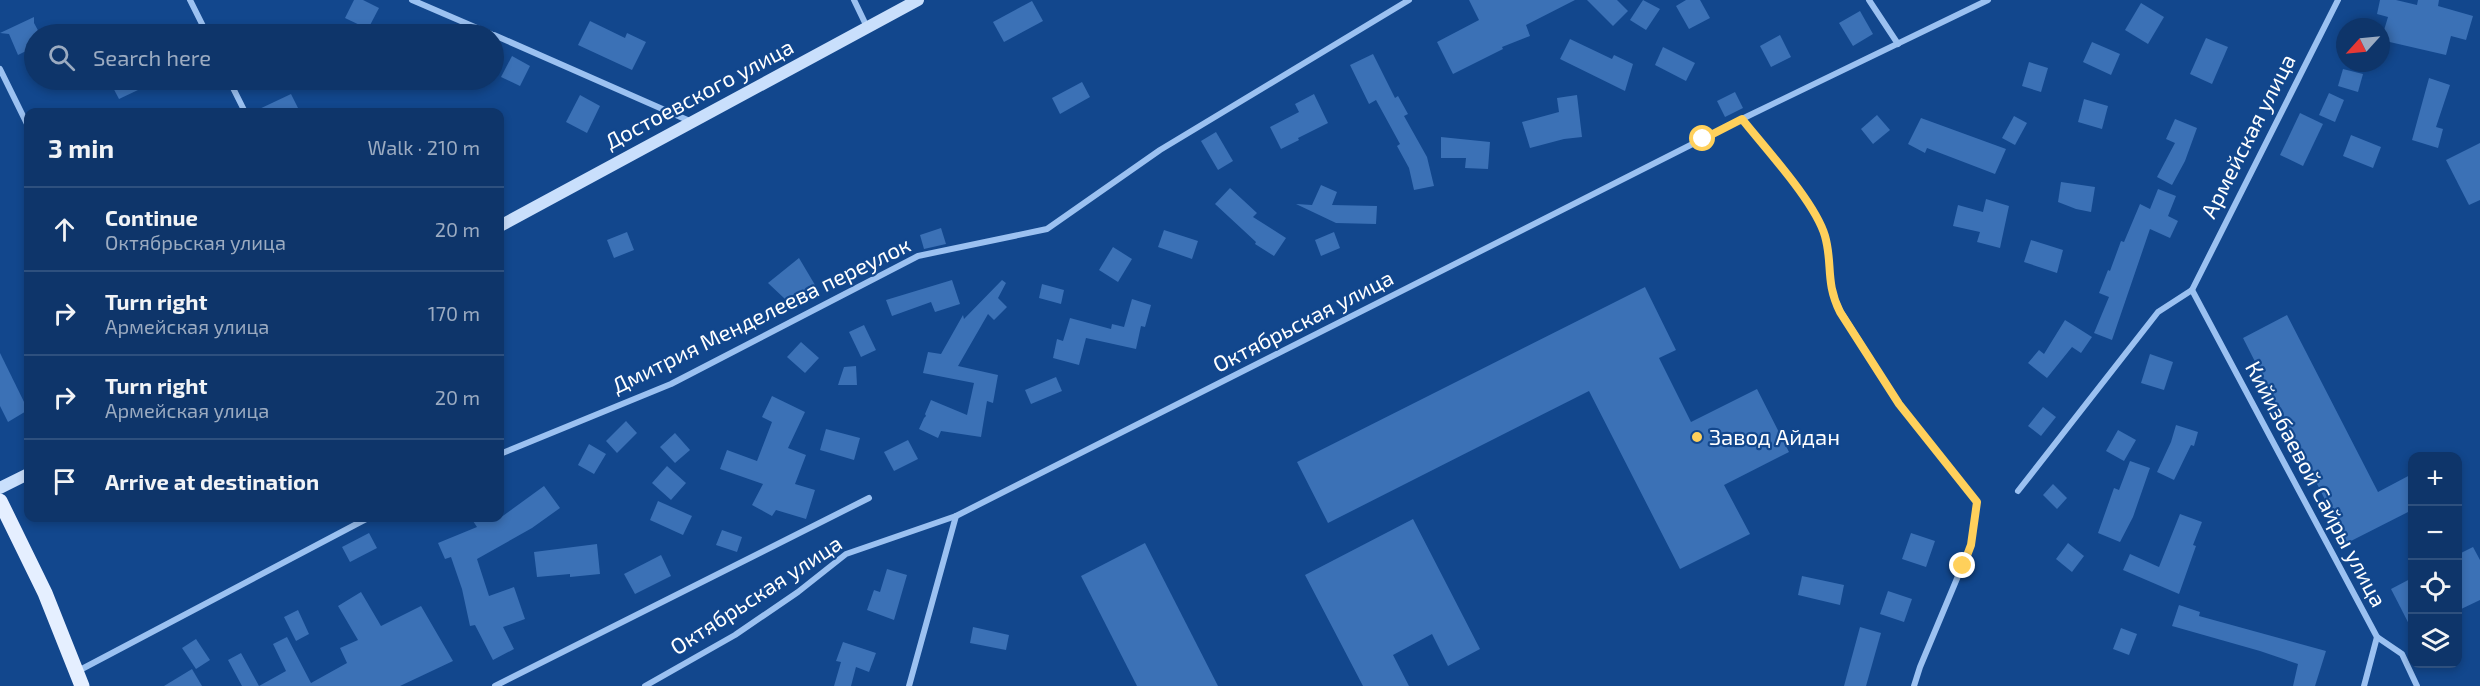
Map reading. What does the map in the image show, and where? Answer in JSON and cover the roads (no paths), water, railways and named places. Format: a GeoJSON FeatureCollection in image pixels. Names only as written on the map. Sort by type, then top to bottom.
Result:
{"type":"FeatureCollection","features":[{"type":"Feature","properties":{"kind":"main road"},"geometry":{"type":"LineString","coordinates":[[0,501],[45,593],[82,686]]}},
{"type":"Feature","properties":{"kind":"street"},"geometry":{"type":"LineString","coordinates":[[190,0],[202,24]]}},
{"type":"Feature","properties":{"kind":"street"},"geometry":{"type":"LineString","coordinates":[[412,0],[467,24]]}},
{"type":"Feature","properties":{"kind":"street"},"geometry":{"type":"LineString","coordinates":[[854,0],[867,27]]}},
{"type":"Feature","properties":{"kind":"street","name":"Достоевского улица"},"geometry":{"type":"LineString","coordinates":[[504,224],[918,0]]}},
{"type":"Feature","properties":{"kind":"street","name":"Дмитрия Менделеева переулок"},"geometry":{"type":"LineString","coordinates":[[504,452],[671,384],[918,256],[1047,230],[1160,150],[1409,0]]}},
{"type":"Feature","properties":{"kind":"street"},"geometry":{"type":"LineString","coordinates":[[1869,0],[1898,44]]}},
{"type":"Feature","properties":{"kind":"street","name":"Октябрьская улица"},"geometry":{"type":"LineString","coordinates":[[645,686],[735,635],[798,592],[846,554],[956,516],[1742,119],[1988,0]]}},
{"type":"Feature","properties":{"kind":"street","name":"Армейская улица"},"geometry":{"type":"LineString","coordinates":[[2193,290],[2338,0]]}},
{"type":"Feature","properties":{"kind":"street"},"geometry":{"type":"LineString","coordinates":[[504,40],[693,122]]}},
{"type":"Feature","properties":{"kind":"street"},"geometry":{"type":"LineString","coordinates":[[0,69],[24,118]]}},
{"type":"Feature","properties":{"kind":"street"},"geometry":{"type":"LineString","coordinates":[[234,90],[243,108]]}},
{"type":"Feature","properties":{"kind":"street"},"geometry":{"type":"LineString","coordinates":[[1742,119],[1813,209],[1825,236],[1829,280],[1834,299],[1851,330],[1899,404],[1977,502],[1971,545],[1914,686]]}},
{"type":"Feature","properties":{"kind":"street"},"geometry":{"type":"LineString","coordinates":[[2018,491],[2158,312],[2193,290]]}},
{"type":"Feature","properties":{"kind":"street","name":"Кийизбаевой Сайры улица"},"geometry":{"type":"LineString","coordinates":[[2193,290],[2377,637],[2402,654],[2417,686]]}},
{"type":"Feature","properties":{"kind":"street"},"geometry":{"type":"LineString","coordinates":[[0,488],[24,476]]}},
{"type":"Feature","properties":{"kind":"street"},"geometry":{"type":"LineString","coordinates":[[495,686],[869,498]]}},
{"type":"Feature","properties":{"kind":"street"},"geometry":{"type":"LineString","coordinates":[[909,686],[956,516]]}},
{"type":"Feature","properties":{"kind":"street"},"geometry":{"type":"LineString","coordinates":[[77,671],[360,522]]}},
{"type":"Feature","properties":{"kind":"street"},"geometry":{"type":"LineString","coordinates":[[2364,686],[2377,637]]}},
{"type":"Feature","properties":{"kind":"place","name":"Завод Айдан"},"geometry":{"type":"Point","coordinates":[1697,437]}}]}
